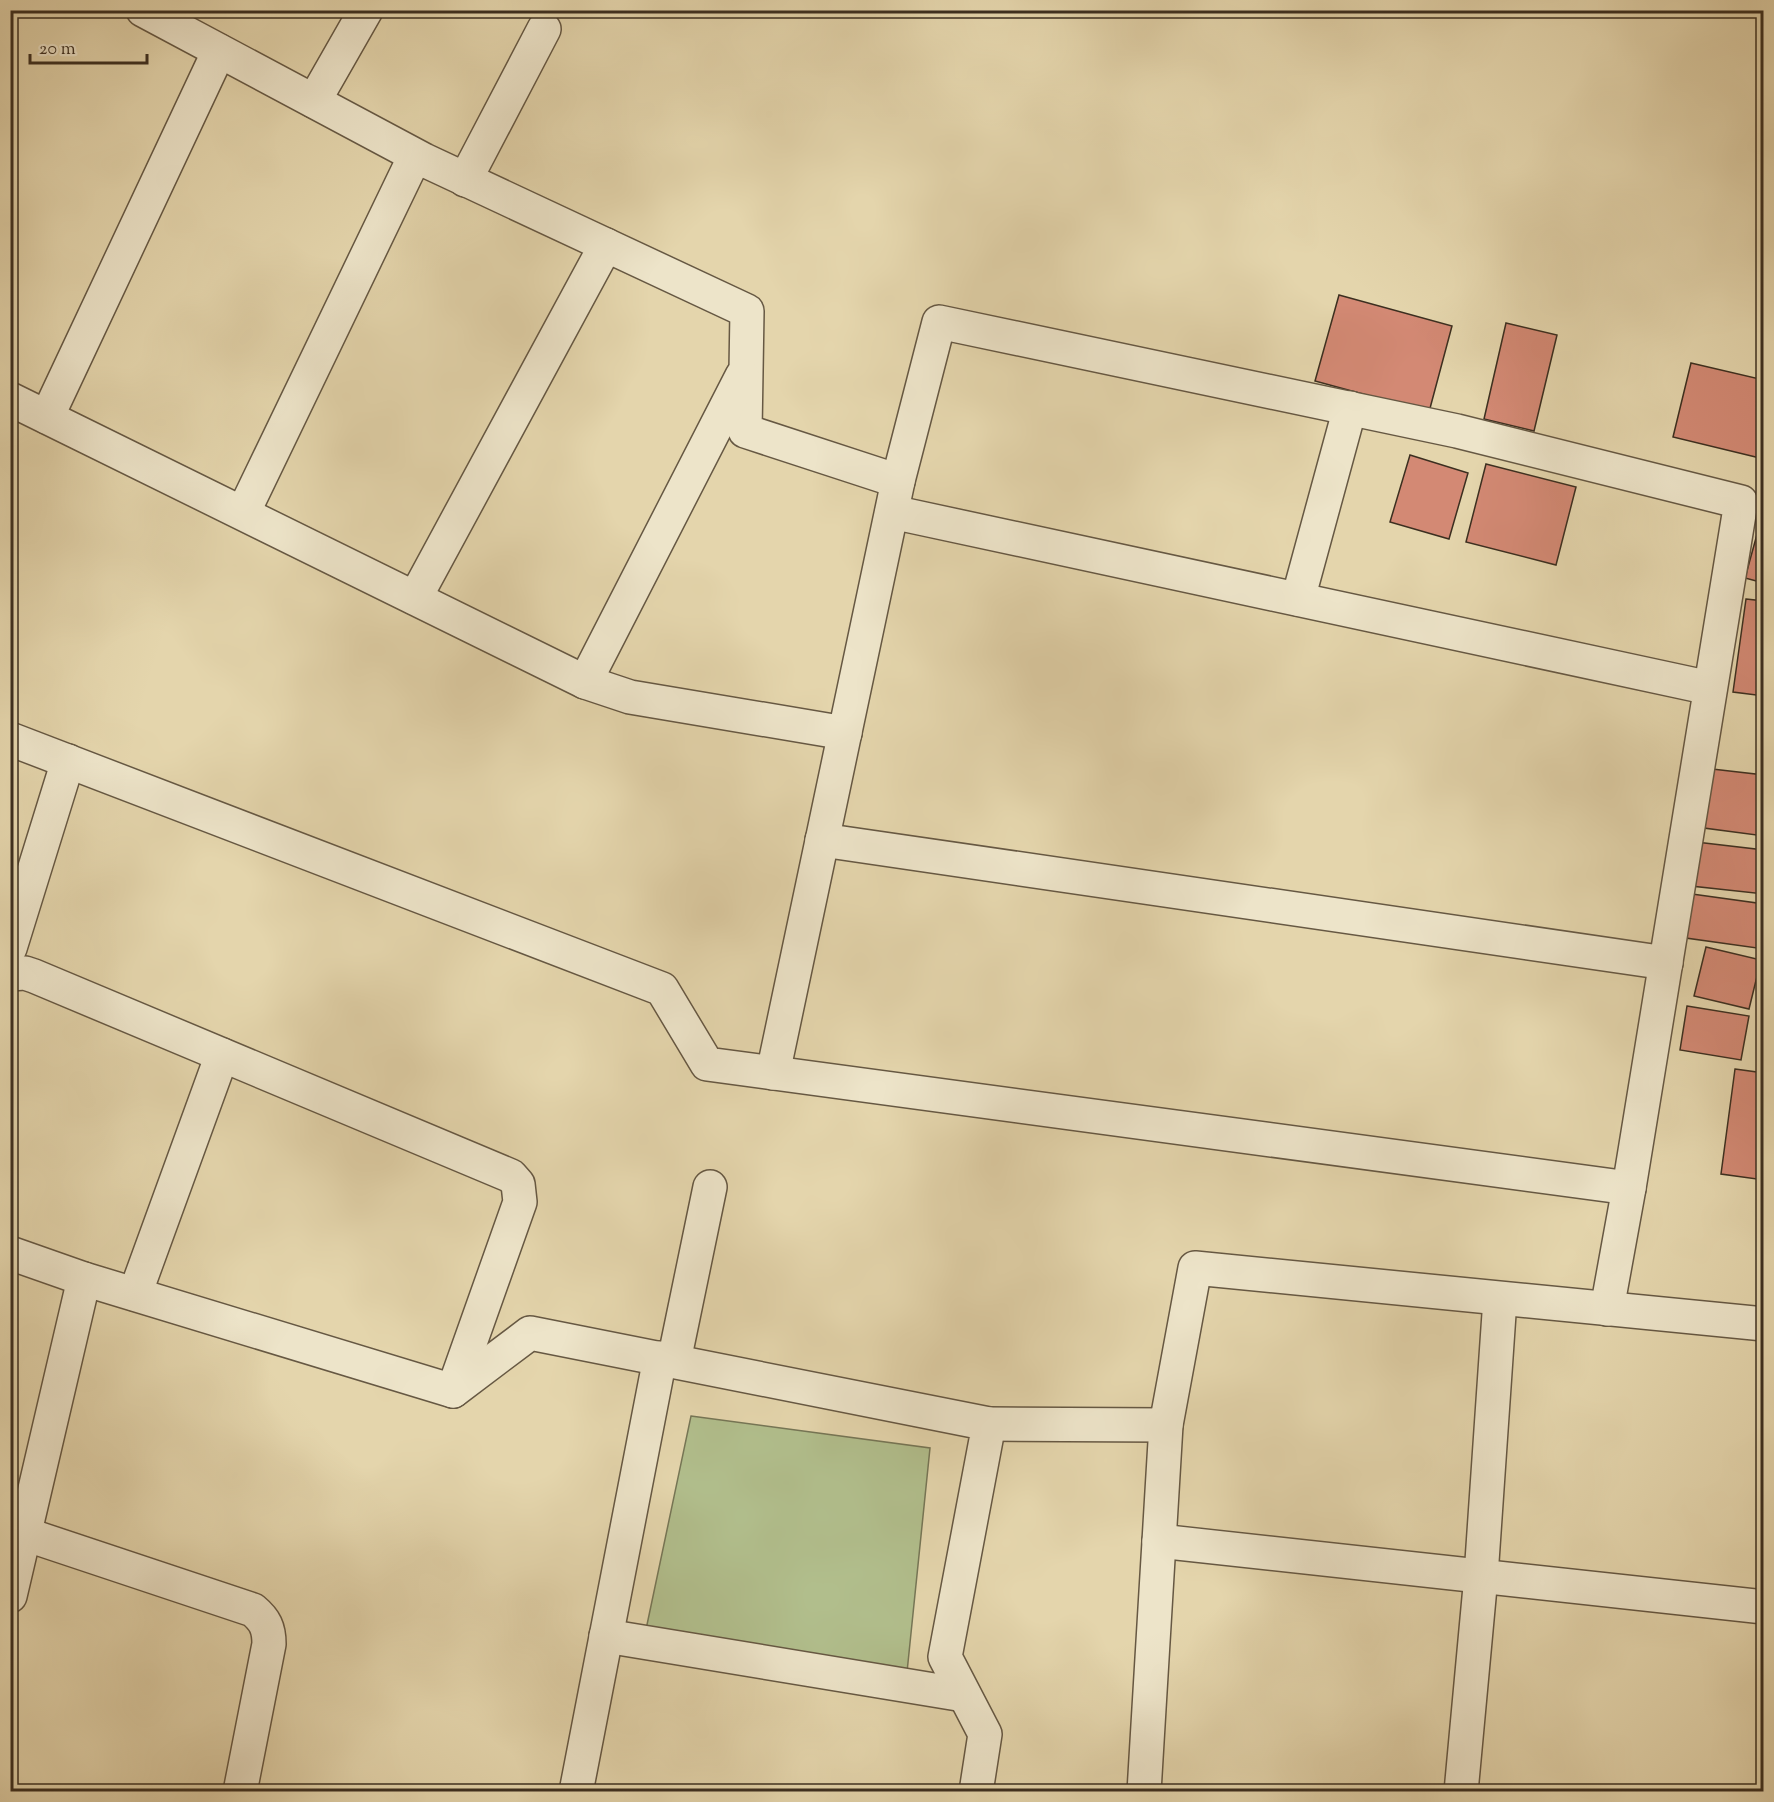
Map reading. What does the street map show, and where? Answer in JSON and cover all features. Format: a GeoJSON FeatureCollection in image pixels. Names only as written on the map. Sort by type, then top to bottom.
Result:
{"type":"FeatureCollection","features":[{"type":"Feature","properties":{"kind":"street"},"geometry":{"type":"LineString","coordinates":[[143,10],[415,156],[747,311],[745,430],[895,497],[1298,599],[1710,688]]}},
{"type":"Feature","properties":{"kind":"street"},"geometry":{"type":"LineString","coordinates":[[314,102],[366,10]]}},
{"type":"Feature","properties":{"kind":"street"},"geometry":{"type":"LineString","coordinates":[[465,180],[544,28]]}},
{"type":"Feature","properties":{"kind":"street"},"geometry":{"type":"LineString","coordinates":[[47,417],[219,51]]}},
{"type":"Feature","properties":{"kind":"street"},"geometry":{"type":"LineString","coordinates":[[243,513],[415,156]]}},
{"type":"Feature","properties":{"kind":"street"},"geometry":{"type":"LineString","coordinates":[[415,598],[606,245]]}},
{"type":"Feature","properties":{"kind":"street"},"geometry":{"type":"LineString","coordinates":[[773,1073],[895,497],[939,322],[1457,430],[1741,501],[1629,1188],[1607,1309]]}},
{"type":"Feature","properties":{"kind":"street"},"geometry":{"type":"LineString","coordinates":[[585,682],[746,369]]}},
{"type":"Feature","properties":{"kind":"street"},"geometry":{"type":"LineString","coordinates":[[10,399],[585,682],[630,697],[845,734]]}},
{"type":"Feature","properties":{"kind":"street"},"geometry":{"type":"LineString","coordinates":[[1298,599],[1350,408]]}},
{"type":"Feature","properties":{"kind":"street"},"geometry":{"type":"LineString","coordinates":[[10,739],[662,989],[707,1064],[1629,1188]]}},
{"type":"Feature","properties":{"kind":"street"},"geometry":{"type":"LineString","coordinates":[[10,948],[68,761]]}},
{"type":"Feature","properties":{"kind":"street"},"geometry":{"type":"LineString","coordinates":[[822,840],[1665,963]]}},
{"type":"Feature","properties":{"kind":"street"},"geometry":{"type":"LineString","coordinates":[[10,974],[25,973],[34,976],[511,1176],[518,1184],[520,1202],[453,1391]]}},
{"type":"Feature","properties":{"kind":"street"},"geometry":{"type":"LineString","coordinates":[[135,1294],[222,1055]]}},
{"type":"Feature","properties":{"kind":"street"},"geometry":{"type":"LineString","coordinates":[[576,1791],[606,1636],[667,1360],[710,1187]]}},
{"type":"Feature","properties":{"kind":"street"},"geometry":{"type":"LineString","coordinates":[[10,1253],[84,1279],[453,1391]]}},
{"type":"Feature","properties":{"kind":"street"},"geometry":{"type":"LineString","coordinates":[[1143,1791],[1166,1425],[1195,1268],[1764,1324]]}},
{"type":"Feature","properties":{"kind":"street"},"geometry":{"type":"LineString","coordinates":[[10,1596],[84,1279]]}},
{"type":"Feature","properties":{"kind":"street"},"geometry":{"type":"LineString","coordinates":[[1461,1791],[1481,1576],[1500,1299]]}},
{"type":"Feature","properties":{"kind":"street"},"geometry":{"type":"LineString","coordinates":[[453,1391],[530,1333],[989,1424],[1166,1425]]}},
{"type":"Feature","properties":{"kind":"street"},"geometry":{"type":"LineString","coordinates":[[976,1791],[985,1734],[945,1657],[989,1424]]}},
{"type":"Feature","properties":{"kind":"street"},"geometry":{"type":"LineString","coordinates":[[25,1534],[253,1610],[264,1619],[269,1631],[269,1644],[240,1791]]}},
{"type":"Feature","properties":{"kind":"street"},"geometry":{"type":"LineString","coordinates":[[1159,1541],[1764,1607]]}},
{"type":"Feature","properties":{"kind":"street"},"geometry":{"type":"LineString","coordinates":[[606,1636],[964,1695]]}},
{"type":"Feature","properties":{"kind":"green space"},"geometry":{"type":"Polygon","coordinates":[[[691,1416],[930,1448],[906,1682],[644,1639],[691,1416]]]}},
{"type":"Feature","properties":{"kind":"building"},"geometry":{"type":"Polygon","coordinates":[[[1339,295],[1452,326],[1429,412],[1315,381],[1339,295]]]}},
{"type":"Feature","properties":{"kind":"building"},"geometry":{"type":"Polygon","coordinates":[[[1506,323],[1557,335],[1534,431],[1484,419],[1506,323]]]}},
{"type":"Feature","properties":{"kind":"building"},"geometry":{"type":"Polygon","coordinates":[[[1691,363],[1764,380],[1764,459],[1673,437],[1691,363]]]}},
{"type":"Feature","properties":{"kind":"building"},"geometry":{"type":"Polygon","coordinates":[[[1410,455],[1468,473],[1449,539],[1390,522],[1410,455]]]}},
{"type":"Feature","properties":{"kind":"building"},"geometry":{"type":"Polygon","coordinates":[[[1486,464],[1576,487],[1556,565],[1466,542],[1486,464]]]}},
{"type":"Feature","properties":{"kind":"building"},"geometry":{"type":"Polygon","coordinates":[[[1764,509],[1764,583],[1745,578],[1764,509]]]}},
{"type":"Feature","properties":{"kind":"building"},"geometry":{"type":"Polygon","coordinates":[[[1746,599],[1764,601],[1764,696],[1733,692],[1746,599]]]}},
{"type":"Feature","properties":{"kind":"building"},"geometry":{"type":"Polygon","coordinates":[[[1712,769],[1764,775],[1764,836],[1704,828],[1712,769]]]}},
{"type":"Feature","properties":{"kind":"building"},"geometry":{"type":"Polygon","coordinates":[[[1696,842],[1764,850],[1764,894],[1691,886],[1696,842]]]}},
{"type":"Feature","properties":{"kind":"building"},"geometry":{"type":"Polygon","coordinates":[[[1692,894],[1764,904],[1764,949],[1686,938],[1692,894]]]}},
{"type":"Feature","properties":{"kind":"building"},"geometry":{"type":"Polygon","coordinates":[[[1706,947],[1761,960],[1749,1009],[1694,996],[1706,947]]]}},
{"type":"Feature","properties":{"kind":"building"},"geometry":{"type":"Polygon","coordinates":[[[1687,1006],[1749,1016],[1741,1060],[1680,1050],[1687,1006]]]}},
{"type":"Feature","properties":{"kind":"building"},"geometry":{"type":"Polygon","coordinates":[[[1735,1069],[1764,1073],[1764,1180],[1721,1174],[1735,1069]]]}}]}
